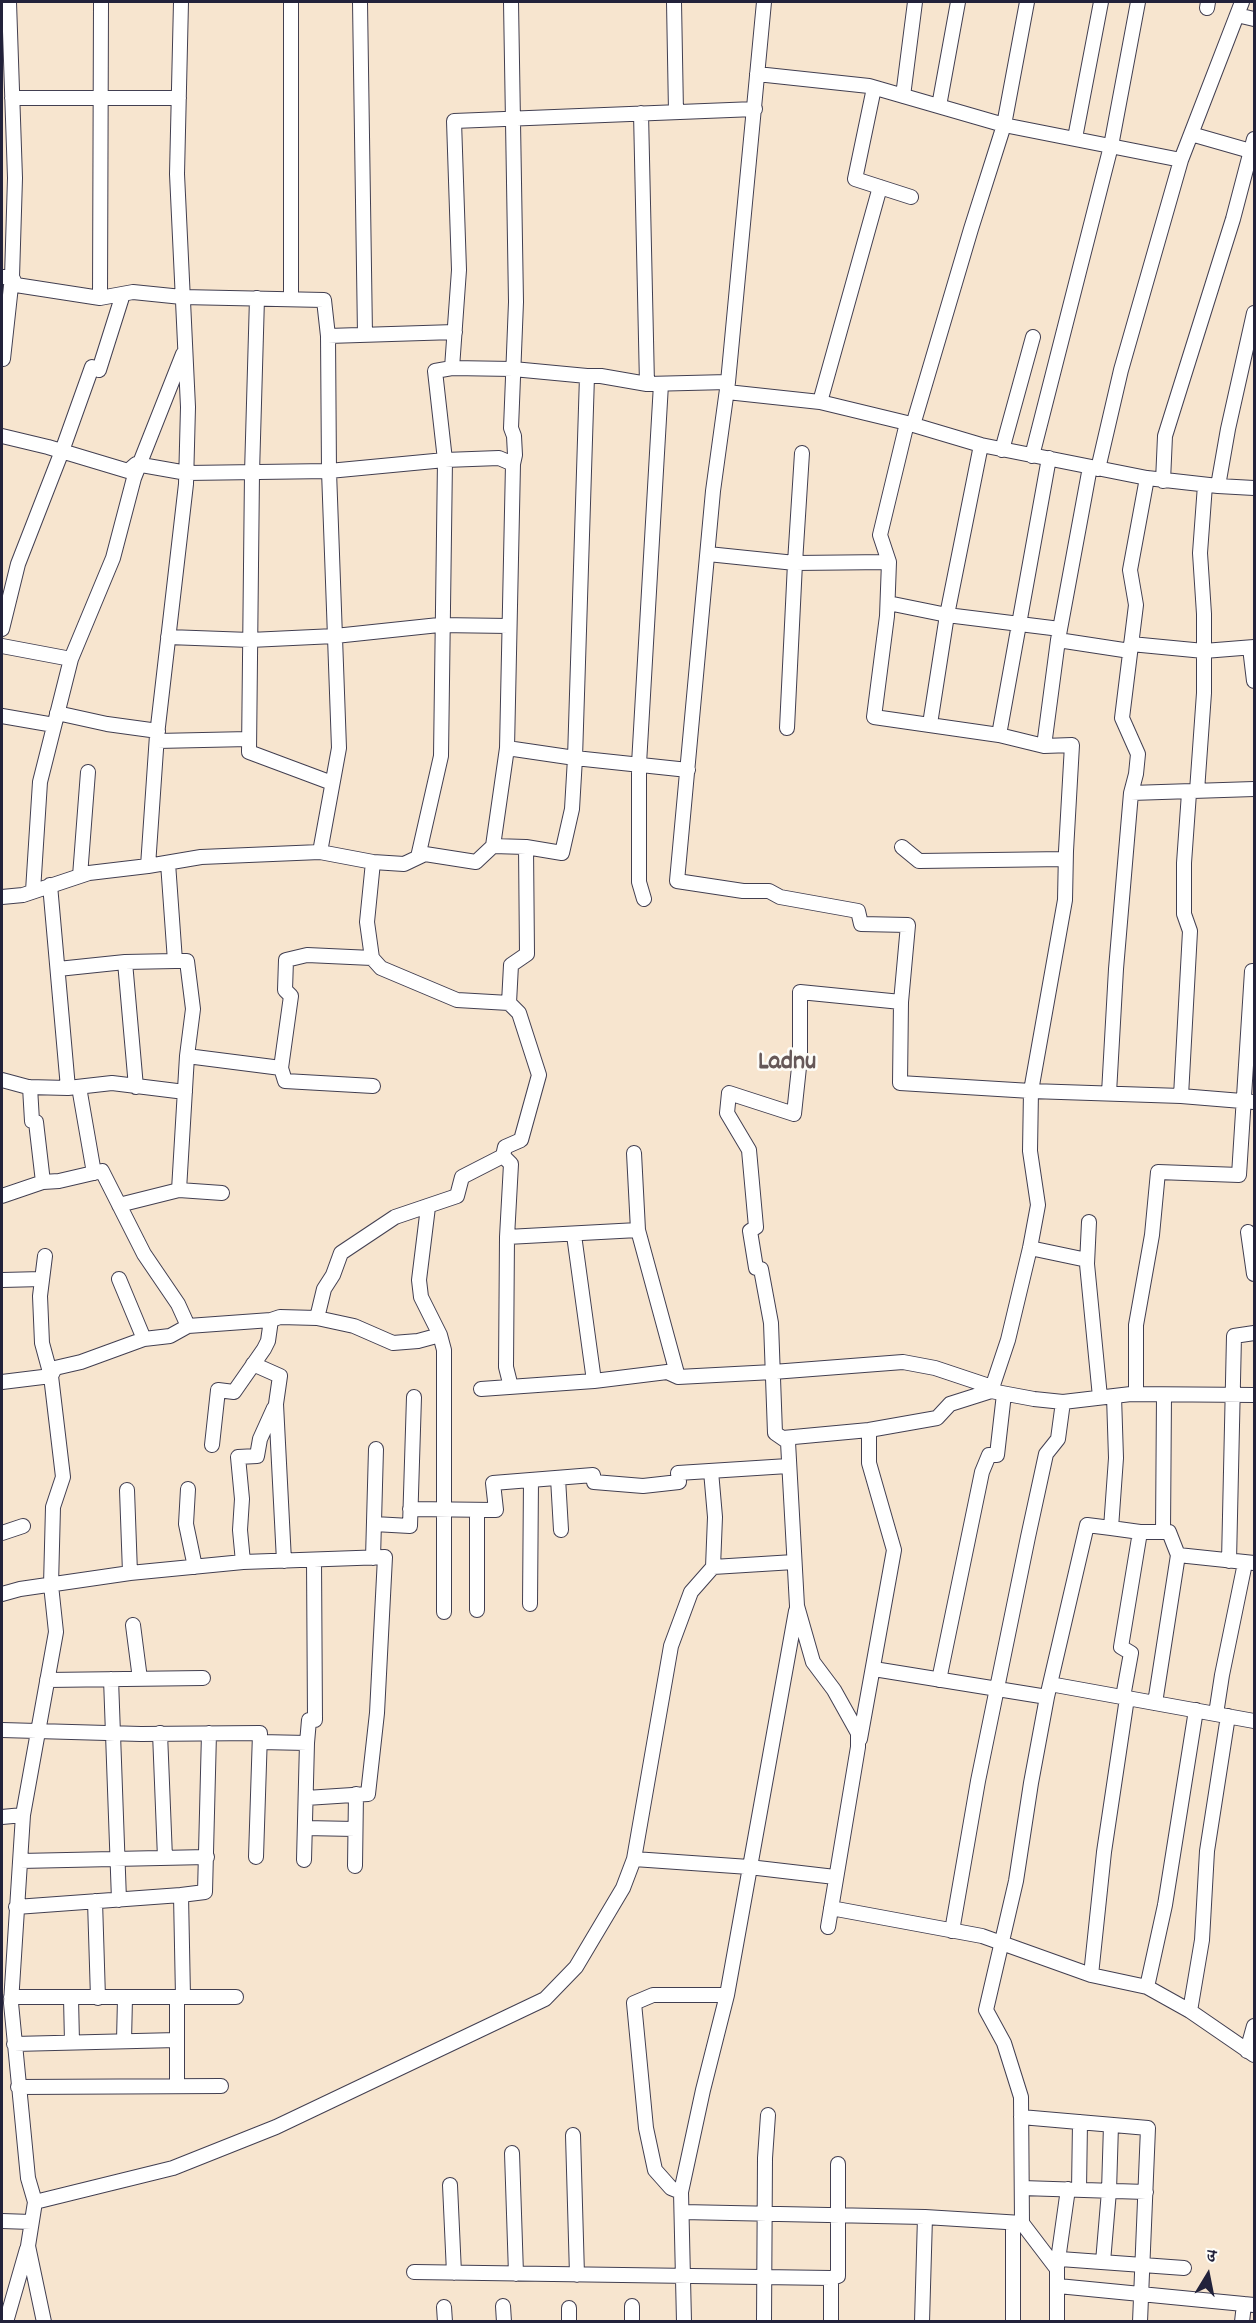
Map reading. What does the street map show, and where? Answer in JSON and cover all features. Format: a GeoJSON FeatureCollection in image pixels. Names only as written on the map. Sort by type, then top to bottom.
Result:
{"type":"FeatureCollection","features":[{"type":"Feature","properties":{"kind":"street"},"geometry":{"type":"LineString","coordinates":[[3,359],[15,178],[9,2]]}},
{"type":"Feature","properties":{"kind":"street"},"geometry":{"type":"LineString","coordinates":[[100,298],[101,2]]}},
{"type":"Feature","properties":{"kind":"street"},"geometry":{"type":"LineString","coordinates":[[148,866],[157,736],[186,473],[188,407],[177,174],[182,2]]}},
{"type":"Feature","properties":{"kind":"street"},"geometry":{"type":"LineString","coordinates":[[291,2],[291,299]]}},
{"type":"Feature","properties":{"kind":"street"},"geometry":{"type":"LineString","coordinates":[[360,2],[365,335]]}},
{"type":"Feature","properties":{"kind":"street"},"geometry":{"type":"LineString","coordinates":[[2,897],[23,895],[90,873],[201,857],[320,852],[373,862],[404,864],[425,854],[476,862],[493,846],[507,748],[514,436],[511,428],[516,302],[511,2]]}},
{"type":"Feature","properties":{"kind":"street"},"geometry":{"type":"LineString","coordinates":[[674,2],[676,112]]}},
{"type":"Feature","properties":{"kind":"street"},"geometry":{"type":"LineString","coordinates":[[764,2],[728,387],[708,554],[677,881],[743,891],[769,891],[780,897],[858,911],[861,924],[908,925],[901,1002],[900,1083],[1181,1096],[1249,1102]]}},
{"type":"Feature","properties":{"kind":"street"},"geometry":{"type":"LineString","coordinates":[[903,96],[915,2]]}},
{"type":"Feature","properties":{"kind":"street"},"geometry":{"type":"LineString","coordinates":[[939,106],[958,2]]}},
{"type":"Feature","properties":{"kind":"street"},"geometry":{"type":"LineString","coordinates":[[939,1680],[982,1472],[988,1455],[997,1455],[996,1391],[1038,1205],[1030,1151],[1031,1090],[1065,900],[1065,859],[1072,745],[1044,746],[999,735],[873,717],[888,603],[889,562],[880,535],[910,424],[1004,125],[1027,2]]}},
{"type":"Feature","properties":{"kind":"street"},"geometry":{"type":"LineString","coordinates":[[1075,138],[1101,2]]}},
{"type":"Feature","properties":{"kind":"street"},"geometry":{"type":"LineString","coordinates":[[1032,456],[1111,146],[1138,2]]}},
{"type":"Feature","properties":{"kind":"street"},"geometry":{"type":"LineString","coordinates":[[1044,746],[1059,635],[1094,468],[1181,160],[1242,2]]}},
{"type":"Feature","properties":{"kind":"street"},"geometry":{"type":"LineString","coordinates":[[1237,15],[1254,19]]}},
{"type":"Feature","properties":{"kind":"street"},"geometry":{"type":"LineString","coordinates":[[757,74],[874,88],[1004,125],[1181,160]]}},
{"type":"Feature","properties":{"kind":"street"},"geometry":{"type":"LineString","coordinates":[[874,88],[855,179],[911,197]]}},
{"type":"Feature","properties":{"kind":"street"},"geometry":{"type":"LineString","coordinates":[[12,98],[179,98]]}},
{"type":"Feature","properties":{"kind":"street"},"geometry":{"type":"LineString","coordinates":[[452,368],[459,270],[454,121],[755,109]]}},
{"type":"Feature","properties":{"kind":"street"},"geometry":{"type":"LineString","coordinates":[[641,113],[654,384],[639,764],[639,882],[644,899]]}},
{"type":"Feature","properties":{"kind":"street"},"geometry":{"type":"LineString","coordinates":[[1164,481],[1165,436],[1253,148],[1191,134]]}},
{"type":"Feature","properties":{"kind":"street"},"geometry":{"type":"LineString","coordinates":[[820,402],[880,187]]}},
{"type":"Feature","properties":{"kind":"street"},"geometry":{"type":"LineString","coordinates":[[7,277],[16,285],[100,298],[133,292],[182,297],[324,300],[328,336],[329,471],[339,748],[320,852]]}},
{"type":"Feature","properties":{"kind":"street"},"geometry":{"type":"LineString","coordinates":[[2,629],[18,564],[92,367],[99,370],[123,294]]}},
{"type":"Feature","properties":{"kind":"street"},"geometry":{"type":"LineString","coordinates":[[257,298],[252,473],[249,752],[332,783]]}},
{"type":"Feature","properties":{"kind":"street"},"geometry":{"type":"LineString","coordinates":[[1181,1096],[1190,931],[1184,914],[1184,863],[1204,693],[1200,553],[1211,486],[1228,429],[1254,313]]}},
{"type":"Feature","properties":{"kind":"street"},"geometry":{"type":"LineString","coordinates":[[328,336],[455,332]]}},
{"type":"Feature","properties":{"kind":"street"},"geometry":{"type":"LineString","coordinates":[[1002,450],[1033,337]]}},
{"type":"Feature","properties":{"kind":"street"},"geometry":{"type":"LineString","coordinates":[[33,891],[40,782],[71,659],[113,558],[139,465],[185,349]]}},
{"type":"Feature","properties":{"kind":"street"},"geometry":{"type":"LineString","coordinates":[[418,857],[441,756],[445,460],[435,371],[452,368],[513,369],[601,376],[654,384],[728,387],[820,402],[910,424],[981,445],[1094,468],[1164,481],[1254,488]]}},
{"type":"Feature","properties":{"kind":"street"},"geometry":{"type":"LineString","coordinates":[[493,846],[526,847],[562,853],[572,809],[587,376]]}},
{"type":"Feature","properties":{"kind":"street"},"geometry":{"type":"LineString","coordinates":[[2,436],[128,471],[136,464],[186,473],[252,473],[329,471],[445,460],[498,458],[513,464]]}},
{"type":"Feature","properties":{"kind":"street"},"geometry":{"type":"LineString","coordinates":[[930,724],[947,615],[981,445]]}},
{"type":"Feature","properties":{"kind":"street"},"geometry":{"type":"LineString","coordinates":[[787,728],[802,453]]}},
{"type":"Feature","properties":{"kind":"street"},"geometry":{"type":"LineString","coordinates":[[999,735],[1017,624],[1049,458]]}},
{"type":"Feature","properties":{"kind":"street"},"geometry":{"type":"LineString","coordinates":[[1109,1093],[1116,969],[1131,793],[1138,754],[1122,718],[1136,605],[1130,570],[1147,478]]}},
{"type":"Feature","properties":{"kind":"street"},"geometry":{"type":"LineString","coordinates":[[708,554],[795,563],[889,562]]}},
{"type":"Feature","properties":{"kind":"street"},"geometry":{"type":"LineString","coordinates":[[888,603],[947,615],[1017,624],[1059,635],[1130,647],[1204,651],[1252,647],[1254,681]]}},
{"type":"Feature","properties":{"kind":"street"},"geometry":{"type":"LineString","coordinates":[[168,637],[250,640],[335,636],[442,626],[509,626]]}},
{"type":"Feature","properties":{"kind":"street"},"geometry":{"type":"LineString","coordinates":[[2,646],[71,659]]}},
{"type":"Feature","properties":{"kind":"street"},"geometry":{"type":"LineString","coordinates":[[2,716],[107,724],[157,736],[249,739]]}},
{"type":"Feature","properties":{"kind":"street"},"geometry":{"type":"LineString","coordinates":[[507,748],[688,770]]}},
{"type":"Feature","properties":{"kind":"street"},"geometry":{"type":"LineString","coordinates":[[80,876],[88,772]]}},
{"type":"Feature","properties":{"kind":"street"},"geometry":{"type":"LineString","coordinates":[[1131,793],[1254,789]]}},
{"type":"Feature","properties":{"kind":"street"},"geometry":{"type":"LineString","coordinates":[[509,1003],[511,964],[527,954],[526,847]]}},
{"type":"Feature","properties":{"kind":"street"},"geometry":{"type":"LineString","coordinates":[[902,847],[919,861],[1065,859]]}},
{"type":"Feature","properties":{"kind":"street"},"geometry":{"type":"LineString","coordinates":[[317,1318],[324,1289],[333,1275],[341,1253],[395,1217],[457,1196],[462,1177],[502,1156],[505,1147],[521,1140],[539,1075],[519,1013],[509,1003],[457,1000],[381,968],[372,958],[367,922],[373,862]]}},
{"type":"Feature","properties":{"kind":"street"},"geometry":{"type":"LineString","coordinates":[[168,863],[175,961]]}},
{"type":"Feature","properties":{"kind":"street"},"geometry":{"type":"LineString","coordinates":[[50,885],[58,969],[74,1087],[94,1173]]}},
{"type":"Feature","properties":{"kind":"street"},"geometry":{"type":"LineString","coordinates":[[372,958],[307,955],[286,960],[285,990],[291,996],[281,1068],[285,1081],[373,1086]]}},
{"type":"Feature","properties":{"kind":"street"},"geometry":{"type":"LineString","coordinates":[[58,969],[125,962],[187,961],[193,1009],[187,1056],[179,1190]]}},
{"type":"Feature","properties":{"kind":"street"},"geometry":{"type":"LineString","coordinates":[[125,962],[136,1087]]}},
{"type":"Feature","properties":{"kind":"street"},"geometry":{"type":"LineString","coordinates":[[1136,1394],[1136,1325],[1152,1235],[1158,1172],[1239,1175],[1249,1102],[1252,971]]}},
{"type":"Feature","properties":{"kind":"street"},"geometry":{"type":"LineString","coordinates":[[858,1747],[858,1733],[847,1712],[813,1662],[797,1606],[788,1442],[775,1433],[771,1323],[761,1269],[756,1268],[750,1231],[756,1227],[749,1150],[728,1113],[729,1093],[794,1114],[800,1058],[800,992],[901,1002]]}},
{"type":"Feature","properties":{"kind":"street"},"geometry":{"type":"LineString","coordinates":[[187,1056],[281,1068]]}},
{"type":"Feature","properties":{"kind":"street"},"geometry":{"type":"LineString","coordinates":[[2,1080],[30,1087],[74,1087],[112,1083],[185,1092]]}},
{"type":"Feature","properties":{"kind":"street"},"geometry":{"type":"LineString","coordinates":[[30,1087],[32,1121],[36,1122],[43,1182]]}},
{"type":"Feature","properties":{"kind":"street"},"geometry":{"type":"LineString","coordinates":[[634,1153],[638,1230],[678,1377]]}},
{"type":"Feature","properties":{"kind":"street"},"geometry":{"type":"LineString","coordinates":[[502,1156],[511,1164],[507,1237],[506,1367],[511,1387]]}},
{"type":"Feature","properties":{"kind":"street"},"geometry":{"type":"LineString","coordinates":[[2,1196],[43,1182],[59,1181],[102,1171],[144,1254],[178,1304],[188,1326]]}},
{"type":"Feature","properties":{"kind":"street"},"geometry":{"type":"LineString","coordinates":[[119,1205],[179,1190],[222,1193]]}},
{"type":"Feature","properties":{"kind":"street"},"geometry":{"type":"LineString","coordinates":[[428,1207],[419,1280],[421,1297],[440,1335],[444,1350],[444,1612]]}},
{"type":"Feature","properties":{"kind":"street"},"geometry":{"type":"LineString","coordinates":[[1089,1222],[1087,1260],[1116,1458],[1111,1528]]}},
{"type":"Feature","properties":{"kind":"street"},"geometry":{"type":"LineString","coordinates":[[507,1237],[638,1230]]}},
{"type":"Feature","properties":{"kind":"street"},"geometry":{"type":"LineString","coordinates":[[1248,1232],[1254,1274]]}},
{"type":"Feature","properties":{"kind":"street"},"geometry":{"type":"LineString","coordinates":[[574,1235],[594,1381]]}},
{"type":"Feature","properties":{"kind":"street"},"geometry":{"type":"LineString","coordinates":[[1030,1248],[1087,1260]]}},
{"type":"Feature","properties":{"kind":"street"},"geometry":{"type":"LineString","coordinates":[[6,2322],[28,2246],[35,2202],[28,2178],[11,1997],[23,1815],[56,1632],[51,1585],[53,1507],[63,1477],[51,1376],[42,1343],[40,1296],[45,1256]]}},
{"type":"Feature","properties":{"kind":"street"},"geometry":{"type":"LineString","coordinates":[[2,1280],[42,1279]]}},
{"type":"Feature","properties":{"kind":"street"},"geometry":{"type":"LineString","coordinates":[[119,1279],[144,1339]]}},
{"type":"Feature","properties":{"kind":"street"},"geometry":{"type":"LineString","coordinates":[[51,1376],[55,1368],[81,1362],[144,1339],[170,1336],[188,1326],[271,1320],[280,1317],[317,1318],[354,1326],[393,1343],[418,1341],[440,1335]]}},
{"type":"Feature","properties":{"kind":"street"},"geometry":{"type":"LineString","coordinates":[[212,1445],[218,1390],[234,1392],[268,1341],[271,1320]]}},
{"type":"Feature","properties":{"kind":"street"},"geometry":{"type":"LineString","coordinates":[[1229,1561],[1234,1336],[1254,1333]]}},
{"type":"Feature","properties":{"kind":"street"},"geometry":{"type":"LineString","coordinates":[[481,1389],[594,1381],[667,1372],[678,1377],[903,1362],[935,1368],[996,1391],[1063,1402],[1136,1394],[1254,1395]]}},
{"type":"Feature","properties":{"kind":"street"},"geometry":{"type":"LineString","coordinates":[[253,1364],[280,1376],[276,1404],[284,1561]]}},
{"type":"Feature","properties":{"kind":"street"},"geometry":{"type":"LineString","coordinates":[[2,1382],[51,1376]]}},
{"type":"Feature","properties":{"kind":"street"},"geometry":{"type":"LineString","coordinates":[[783,1438],[869,1430],[937,1418],[950,1404],[996,1391]]}},
{"type":"Feature","properties":{"kind":"street"},"geometry":{"type":"LineString","coordinates":[[1163,1532],[1164,1395]]}},
{"type":"Feature","properties":{"kind":"street"},"geometry":{"type":"LineString","coordinates":[[374,1524],[410,1526],[414,1397]]}},
{"type":"Feature","properties":{"kind":"street"},"geometry":{"type":"LineString","coordinates":[[952,1930],[996,1689],[1046,1454],[1058,1439],[1063,1402]]}},
{"type":"Feature","properties":{"kind":"street"},"geometry":{"type":"LineString","coordinates":[[243,1562],[240,1530],[242,1499],[238,1457],[256,1456],[260,1440],[276,1404]]}},
{"type":"Feature","properties":{"kind":"street"},"geometry":{"type":"LineString","coordinates":[[828,1927],[894,1550],[869,1463],[869,1430]]}},
{"type":"Feature","properties":{"kind":"street"},"geometry":{"type":"LineString","coordinates":[[373,1557],[376,1449]]}},
{"type":"Feature","properties":{"kind":"street"},"geometry":{"type":"LineString","coordinates":[[410,1509],[496,1510],[494,1483],[593,1475],[594,1482],[643,1486],[679,1482],[678,1473],[788,1466]]}},
{"type":"Feature","properties":{"kind":"street"},"geometry":{"type":"LineString","coordinates":[[35,2202],[173,2168],[255,2135],[545,1999],[576,1968],[623,1888],[634,1859],[671,1646],[692,1592],[713,1568],[715,1517],[711,1471]]}},
{"type":"Feature","properties":{"kind":"street"},"geometry":{"type":"LineString","coordinates":[[558,1478],[561,1530]]}},
{"type":"Feature","properties":{"kind":"street"},"geometry":{"type":"LineString","coordinates":[[530,1604],[531,1480]]}},
{"type":"Feature","properties":{"kind":"street"},"geometry":{"type":"LineString","coordinates":[[188,1489],[186,1524],[195,1567]]}},
{"type":"Feature","properties":{"kind":"street"},"geometry":{"type":"LineString","coordinates":[[127,1490],[130,1573]]}},
{"type":"Feature","properties":{"kind":"street"},"geometry":{"type":"LineString","coordinates":[[477,1510],[477,1610]]}},
{"type":"Feature","properties":{"kind":"street"},"geometry":{"type":"LineString","coordinates":[[1012,2322],[1022,2188],[1021,2097],[1004,2043],[986,2010],[1016,1881],[1031,1783],[1049,1691],[1087,1525],[1140,1532],[1169,1532],[1178,1555],[1155,1703]]}},
{"type":"Feature","properties":{"kind":"street"},"geometry":{"type":"LineString","coordinates":[[2,1533],[23,1526]]}},
{"type":"Feature","properties":{"kind":"street"},"geometry":{"type":"LineString","coordinates":[[1091,1975],[1104,1852],[1131,1653],[1121,1647],[1140,1532]]}},
{"type":"Feature","properties":{"kind":"street"},"geometry":{"type":"LineString","coordinates":[[1178,1555],[1250,1563],[1222,1675],[1222,1715],[1207,1851],[1202,1940],[1190,2011]]}},
{"type":"Feature","properties":{"kind":"street"},"geometry":{"type":"LineString","coordinates":[[2,1594],[20,1589],[130,1573],[243,1562],[385,1557],[377,1713],[368,1794],[306,1798]]}},
{"type":"Feature","properties":{"kind":"street"},"geometry":{"type":"LineString","coordinates":[[304,1860],[307,1743],[309,1720],[315,1720],[314,1560]]}},
{"type":"Feature","properties":{"kind":"street"},"geometry":{"type":"LineString","coordinates":[[713,1568],[794,1562]]}},
{"type":"Feature","properties":{"kind":"street"},"geometry":{"type":"LineString","coordinates":[[684,2322],[681,2192],[727,1995],[797,1606]]}},
{"type":"Feature","properties":{"kind":"street"},"geometry":{"type":"LineString","coordinates":[[133,1624],[140,1679]]}},
{"type":"Feature","properties":{"kind":"street"},"geometry":{"type":"LineString","coordinates":[[874,1669],[996,1689],[1125,1697],[1254,1721]]}},
{"type":"Feature","properties":{"kind":"street"},"geometry":{"type":"LineString","coordinates":[[47,1680],[203,1678]]}},
{"type":"Feature","properties":{"kind":"street"},"geometry":{"type":"LineString","coordinates":[[111,1679],[118,1900]]}},
{"type":"Feature","properties":{"kind":"street"},"geometry":{"type":"LineString","coordinates":[[1147,1988],[1165,1905],[1196,1710]]}},
{"type":"Feature","properties":{"kind":"street"},"geometry":{"type":"LineString","coordinates":[[2,1730],[260,1733],[256,1857]]}},
{"type":"Feature","properties":{"kind":"street"},"geometry":{"type":"LineString","coordinates":[[160,1733],[165,1858]]}},
{"type":"Feature","properties":{"kind":"street"},"geometry":{"type":"LineString","coordinates":[[16,1907],[205,1892],[209,1733]]}},
{"type":"Feature","properties":{"kind":"street"},"geometry":{"type":"LineString","coordinates":[[260,1742],[307,1743]]}},
{"type":"Feature","properties":{"kind":"street"},"geometry":{"type":"LineString","coordinates":[[355,1866],[356,1794]]}},
{"type":"Feature","properties":{"kind":"street"},"geometry":{"type":"LineString","coordinates":[[2,1817],[23,1815]]}},
{"type":"Feature","properties":{"kind":"street"},"geometry":{"type":"LineString","coordinates":[[305,1828],[355,1829]]}},
{"type":"Feature","properties":{"kind":"street"},"geometry":{"type":"LineString","coordinates":[[20,1861],[207,1857]]}},
{"type":"Feature","properties":{"kind":"street"},"geometry":{"type":"LineString","coordinates":[[634,1859],[835,1877]]}},
{"type":"Feature","properties":{"kind":"street"},"geometry":{"type":"LineString","coordinates":[[177,2086],[181,1895]]}},
{"type":"Feature","properties":{"kind":"street"},"geometry":{"type":"LineString","coordinates":[[95,1901],[98,1998]]}},
{"type":"Feature","properties":{"kind":"street"},"geometry":{"type":"LineString","coordinates":[[831,1908],[982,1936],[1091,1975],[1147,1988],[1190,2011],[1251,2053],[1254,2026]]}},
{"type":"Feature","properties":{"kind":"street"},"geometry":{"type":"LineString","coordinates":[[681,2192],[671,2188],[655,2170],[646,2128],[634,2003],[653,1995],[727,1995]]}},
{"type":"Feature","properties":{"kind":"street"},"geometry":{"type":"LineString","coordinates":[[11,1997],[236,1997]]}},
{"type":"Feature","properties":{"kind":"street"},"geometry":{"type":"LineString","coordinates":[[71,1998],[72,2042]]}},
{"type":"Feature","properties":{"kind":"street"},"geometry":{"type":"LineString","coordinates":[[124,2041],[125,1998]]}},
{"type":"Feature","properties":{"kind":"street"},"geometry":{"type":"LineString","coordinates":[[14,2044],[177,2040]]}},
{"type":"Feature","properties":{"kind":"street"},"geometry":{"type":"LineString","coordinates":[[18,2087],[221,2086]]}},
{"type":"Feature","properties":{"kind":"street"},"geometry":{"type":"LineString","coordinates":[[764,2322],[764,2214],[768,2115]]}},
{"type":"Feature","properties":{"kind":"street"},"geometry":{"type":"LineString","coordinates":[[1021,2116],[1148,2128],[1140,2322]]}},
{"type":"Feature","properties":{"kind":"street"},"geometry":{"type":"LineString","coordinates":[[1057,2322],[1058,2264],[1074,2189],[1080,2122]]}},
{"type":"Feature","properties":{"kind":"street"},"geometry":{"type":"LineString","coordinates":[[1104,2262],[1111,2125]]}},
{"type":"Feature","properties":{"kind":"street"},"geometry":{"type":"LineString","coordinates":[[573,2135],[577,2275]]}},
{"type":"Feature","properties":{"kind":"street"},"geometry":{"type":"LineString","coordinates":[[512,2153],[516,2274]]}},
{"type":"Feature","properties":{"kind":"street"},"geometry":{"type":"LineString","coordinates":[[414,2272],[831,2278],[838,2276],[838,2164]]}},
{"type":"Feature","properties":{"kind":"street"},"geometry":{"type":"LineString","coordinates":[[450,2185],[454,2273]]}},
{"type":"Feature","properties":{"kind":"street"},"geometry":{"type":"LineString","coordinates":[[1022,2188],[1146,2192]]}},
{"type":"Feature","properties":{"kind":"street"},"geometry":{"type":"LineString","coordinates":[[681,2212],[925,2217],[1018,2223],[1058,2264],[1104,2262],[1184,2268]]}},
{"type":"Feature","properties":{"kind":"street"},"geometry":{"type":"LineString","coordinates":[[922,2322],[925,2217]]}},
{"type":"Feature","properties":{"kind":"street"},"geometry":{"type":"LineString","coordinates":[[2,2221],[31,2222]]}},
{"type":"Feature","properties":{"kind":"street"},"geometry":{"type":"LineString","coordinates":[[28,2246],[44,2322]]}},
{"type":"Feature","properties":{"kind":"street"},"geometry":{"type":"LineString","coordinates":[[831,2278],[831,2322]]}},
{"type":"Feature","properties":{"kind":"street"},"geometry":{"type":"LineString","coordinates":[[1058,2286],[1249,2305],[1242,2322]]}},
{"type":"Feature","properties":{"kind":"street"},"geometry":{"type":"LineString","coordinates":[[502,2306],[504,2322]]}},
{"type":"Feature","properties":{"kind":"street"},"geometry":{"type":"LineString","coordinates":[[632,2307],[632,2322]]}},
{"type":"Feature","properties":{"kind":"district","name":"Ladnu"},"geometry":{"type":"Point","coordinates":[787,1064]}}]}
